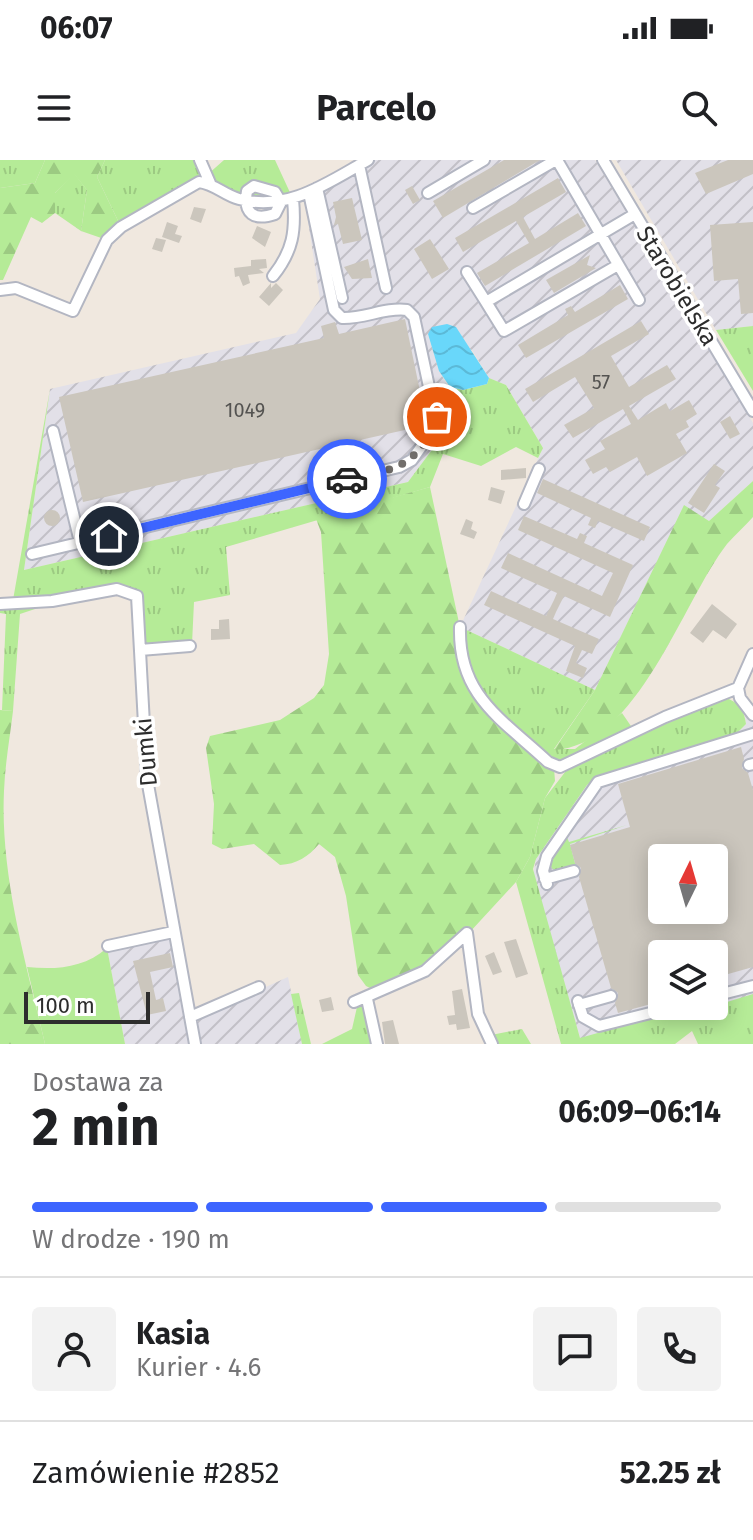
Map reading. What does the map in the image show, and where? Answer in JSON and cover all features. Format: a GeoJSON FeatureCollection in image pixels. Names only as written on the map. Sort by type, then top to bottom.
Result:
{"type":"FeatureCollection","features":[{"type":"Feature","properties":{"kind":"street"},"geometry":{"type":"LineString","coordinates":[[200,160],[210,183]]}},
{"type":"Feature","properties":{"kind":"street"},"geometry":{"type":"LineString","coordinates":[[428,193],[484,160]]}},
{"type":"Feature","properties":{"kind":"street"},"geometry":{"type":"LineString","coordinates":[[473,208],[557,160],[639,300]]}},
{"type":"Feature","properties":{"kind":"street","name":"Starobielska"},"geometry":{"type":"LineString","coordinates":[[603,160],[753,411]]}},
{"type":"Feature","properties":{"kind":"street"},"geometry":{"type":"LineString","coordinates":[[0,290],[16,288],[73,311],[107,240],[121,227],[199,182],[210,183],[245,200],[287,201],[364,162],[386,288]]}},
{"type":"Feature","properties":{"kind":"street"},"geometry":{"type":"LineString","coordinates":[[313,190],[342,298]]}},
{"type":"Feature","properties":{"kind":"street"},"geometry":{"type":"LineString","coordinates":[[32,554],[399,467],[412,460],[434,430],[437,417],[414,317],[407,310],[398,309],[342,318],[334,310],[313,190]]}},
{"type":"Feature","properties":{"kind":"street"},"geometry":{"type":"LineString","coordinates":[[245,200],[245,208],[250,215],[262,219],[275,214],[287,201]]}},
{"type":"Feature","properties":{"kind":"street"},"geometry":{"type":"LineString","coordinates":[[273,276],[285,261],[294,239],[287,201]]}},
{"type":"Feature","properties":{"kind":"street"},"geometry":{"type":"LineString","coordinates":[[486,302],[635,214]]}},
{"type":"Feature","properties":{"kind":"street"},"geometry":{"type":"LineString","coordinates":[[467,272],[504,331],[618,265]]}},
{"type":"Feature","properties":{"kind":"street"},"geometry":{"type":"LineString","coordinates":[[53,431],[80,542]]}},
{"type":"Feature","properties":{"kind":"street"},"geometry":{"type":"LineString","coordinates":[[524,504],[539,469]]}},
{"type":"Feature","properties":{"kind":"street","name":"Dumki"},"geometry":{"type":"LineString","coordinates":[[0,604],[52,601],[117,589],[129,591],[139,601],[145,758],[195,1044]]}},
{"type":"Feature","properties":{"kind":"street"},"geometry":{"type":"LineString","coordinates":[[460,627],[459,653],[474,693],[548,762],[560,767],[665,717],[738,688]]}},
{"type":"Feature","properties":{"kind":"street"},"geometry":{"type":"LineString","coordinates":[[140,650],[190,646]]}},
{"type":"Feature","properties":{"kind":"street"},"geometry":{"type":"LineString","coordinates":[[751,662],[738,688],[740,698],[753,715]]}},
{"type":"Feature","properties":{"kind":"street"},"geometry":{"type":"LineString","coordinates":[[574,871],[546,882],[547,856],[598,782],[753,734]]}},
{"type":"Feature","properties":{"kind":"street"},"geometry":{"type":"LineString","coordinates":[[108,946],[173,932]]}},
{"type":"Feature","properties":{"kind":"street"},"geometry":{"type":"LineString","coordinates":[[354,1002],[367,999],[425,971],[467,933],[478,1014],[492,1044]]}},
{"type":"Feature","properties":{"kind":"street"},"geometry":{"type":"LineString","coordinates":[[728,992],[753,986]]}},
{"type":"Feature","properties":{"kind":"street"},"geometry":{"type":"LineString","coordinates":[[190,1017],[259,987]]}},
{"type":"Feature","properties":{"kind":"street"},"geometry":{"type":"LineString","coordinates":[[611,996],[579,1003],[586,1022],[599,1026],[648,1014]]}},
{"type":"Feature","properties":{"kind":"street"},"geometry":{"type":"LineString","coordinates":[[367,999],[377,1044]]}},
{"type":"Feature","properties":{"kind":"shaded area"},"geometry":{"type":"Polygon","coordinates":[[[368,160],[595,160],[753,423],[753,481],[709,521],[684,506],[595,690],[460,627],[543,448],[506,385],[489,378],[472,350],[428,334],[439,371],[449,387],[455,419],[408,482],[24,570],[50,389],[296,333],[320,299],[304,195],[368,160]]]}},
{"type":"Feature","properties":{"kind":"shaded area"},"geometry":{"type":"Polygon","coordinates":[[[616,160],[753,160],[753,326],[716,330],[616,160]]]}},
{"type":"Feature","properties":{"kind":"shaded area"},"geometry":{"type":"Polygon","coordinates":[[[753,713],[753,1006],[728,1012],[728,940],[648,940],[648,1020],[690,1020],[582,1044],[533,877],[536,859],[587,785],[599,776],[737,733],[746,724],[745,715],[753,713]]]}},
{"type":"Feature","properties":{"kind":"shaded area"},"geometry":{"type":"Polygon","coordinates":[[[171,936],[193,1044],[125,1044],[107,948],[171,936]]]}},
{"type":"Feature","properties":{"kind":"shaded area"},"geometry":{"type":"Polygon","coordinates":[[[288,977],[302,1044],[196,1044],[194,1019],[288,977]]]}},
{"type":"Feature","properties":{"kind":"green space"},"geometry":{"type":"Polygon","coordinates":[[[0,160],[45,160],[35,183],[0,188],[0,160]]]}},
{"type":"Feature","properties":{"kind":"green space"},"geometry":{"type":"Polygon","coordinates":[[[45,160],[105,160],[97,177],[121,227],[107,240],[81,231],[87,190],[74,174],[55,193],[55,213],[42,223],[31,217],[3,280],[0,280],[0,188],[35,183],[45,160]]]}},
{"type":"Feature","properties":{"kind":"green space"},"geometry":{"type":"Polygon","coordinates":[[[105,160],[200,160],[207,175],[224,160],[275,160],[293,199],[271,204],[199,182],[121,227],[97,177],[105,160]]]}},
{"type":"Feature","properties":{"kind":"green space"},"geometry":{"type":"Polygon","coordinates":[[[74,173],[87,190],[81,231],[55,213],[55,193],[74,173]]]}},
{"type":"Feature","properties":{"kind":"green space"},"geometry":{"type":"Polygon","coordinates":[[[753,326],[753,391],[716,330],[753,326]]]}},
{"type":"Feature","properties":{"kind":"green space"},"geometry":{"type":"Polygon","coordinates":[[[489,378],[506,385],[543,448],[538,458],[516,447],[481,466],[443,454],[430,487],[226,547],[230,595],[194,602],[192,644],[144,648],[135,591],[13,600],[50,389],[24,570],[408,482],[455,419],[449,387],[463,390],[487,384],[489,378]]]}},
{"type":"Feature","properties":{"kind":"green space"},"geometry":{"type":"Polygon","coordinates":[[[753,481],[753,517],[727,544],[710,569],[634,698],[610,724],[584,742],[554,750],[595,690],[684,505],[709,521],[753,481]]]}},
{"type":"Feature","properties":{"kind":"green space"},"geometry":{"type":"Polygon","coordinates":[[[430,487],[474,693],[554,768],[555,781],[545,798],[530,857],[516,882],[469,933],[423,975],[384,995],[366,986],[358,975],[346,896],[335,857],[319,844],[302,859],[280,865],[254,844],[222,849],[212,844],[214,804],[206,748],[210,736],[280,720],[314,698],[324,685],[329,654],[321,532],[316,519],[430,487]]]}},
{"type":"Feature","properties":{"kind":"green space"},"geometry":{"type":"Polygon","coordinates":[[[50,604],[20,614],[13,711],[2,710],[6,614],[0,613],[0,607],[50,604]]]}},
{"type":"Feature","properties":{"kind":"green space"},"geometry":{"type":"Polygon","coordinates":[[[460,627],[595,690],[554,749],[575,749],[622,713],[633,729],[560,765],[548,762],[474,693],[460,627]]]}},
{"type":"Feature","properties":{"kind":"green space"},"geometry":{"type":"Polygon","coordinates":[[[729,699],[743,712],[746,724],[737,733],[599,776],[587,785],[536,859],[533,869],[580,1038],[648,1019],[728,1020],[728,1002],[753,994],[753,1044],[698,1044],[692,1031],[675,1044],[561,1044],[516,882],[530,857],[545,798],[569,767],[719,700],[729,699]]]}},
{"type":"Feature","properties":{"kind":"green space"},"geometry":{"type":"Polygon","coordinates":[[[0,710],[13,711],[4,791],[10,887],[45,1044],[0,1044],[0,710]]]}},
{"type":"Feature","properties":{"kind":"green space"},"geometry":{"type":"Polygon","coordinates":[[[627,825],[570,844],[576,867],[556,872],[551,867],[551,857],[566,835],[569,842],[627,825]]]}},
{"type":"Feature","properties":{"kind":"green space"},"geometry":{"type":"Polygon","coordinates":[[[107,948],[125,1044],[45,1044],[27,967],[79,964],[107,948]]]}},
{"type":"Feature","properties":{"kind":"green space"},"geometry":{"type":"Polygon","coordinates":[[[299,993],[311,1044],[302,1044],[291,994],[299,993]]]}},
{"type":"Feature","properties":{"kind":"green space"},"geometry":{"type":"Polygon","coordinates":[[[357,1007],[365,1007],[376,1044],[322,1044],[352,1029],[357,1007]]]}},
{"type":"Feature","properties":{"kind":"green space"},"geometry":{"type":"Polygon","coordinates":[[[522,1029],[531,1044],[494,1044],[491,1035],[522,1029]]]}},
{"type":"Feature","properties":{"kind":"water"},"geometry":{"type":"Polygon","coordinates":[[[447,324],[456,327],[489,378],[487,384],[463,390],[450,387],[439,371],[428,334],[432,327],[447,324]]]}},
{"type":"Feature","properties":{"kind":"building"},"geometry":{"type":"Polygon","coordinates":[[[504,160],[540,160],[443,218],[433,201],[504,160]]]}},
{"type":"Feature","properties":{"kind":"building"},"geometry":{"type":"Polygon","coordinates":[[[728,160],[753,160],[753,174],[706,194],[695,173],[728,160]]]}},
{"type":"Feature","properties":{"kind":"building"},"geometry":{"type":"Polygon","coordinates":[[[558,178],[566,192],[523,217],[535,239],[578,213],[586,226],[485,286],[477,273],[529,243],[516,221],[463,252],[455,238],[558,178]]]}},
{"type":"Feature","properties":{"kind":"building"},"geometry":{"type":"Polygon","coordinates":[[[412,186],[420,200],[413,204],[405,190],[412,186]]]}},
{"type":"Feature","properties":{"kind":"building"},"geometry":{"type":"Polygon","coordinates":[[[352,198],[362,240],[343,244],[338,224],[334,225],[333,202],[352,198]]]}},
{"type":"Feature","properties":{"kind":"building"},"geometry":{"type":"Polygon","coordinates":[[[194,207],[206,209],[201,223],[190,219],[194,207]]]}},
{"type":"Feature","properties":{"kind":"building"},"geometry":{"type":"Polygon","coordinates":[[[167,222],[178,226],[175,234],[182,236],[179,243],[162,237],[167,222]]]}},
{"type":"Feature","properties":{"kind":"building"},"geometry":{"type":"Polygon","coordinates":[[[753,222],[753,313],[741,314],[738,279],[714,281],[710,225],[753,222]]]}},
{"type":"Feature","properties":{"kind":"building"},"geometry":{"type":"Polygon","coordinates":[[[257,226],[271,232],[265,247],[252,238],[257,226]]]}},
{"type":"Feature","properties":{"kind":"building"},"geometry":{"type":"Polygon","coordinates":[[[156,238],[166,240],[162,252],[152,249],[156,238]]]}},
{"type":"Feature","properties":{"kind":"building"},"geometry":{"type":"Polygon","coordinates":[[[430,239],[449,269],[432,279],[414,249],[430,239]]]}},
{"type":"Feature","properties":{"kind":"building"},"geometry":{"type":"Polygon","coordinates":[[[590,255],[587,265],[596,268],[554,293],[546,280],[590,255]]]}},
{"type":"Feature","properties":{"kind":"building"},"geometry":{"type":"Polygon","coordinates":[[[266,259],[267,268],[259,269],[264,273],[248,275],[250,283],[243,286],[239,276],[235,277],[234,268],[251,266],[251,260],[266,259]]]}},
{"type":"Feature","properties":{"kind":"building"},"geometry":{"type":"Polygon","coordinates":[[[368,259],[372,278],[352,279],[344,267],[368,259]]]}},
{"type":"Feature","properties":{"kind":"building"},"geometry":{"type":"Polygon","coordinates":[[[271,283],[271,288],[276,283],[283,290],[269,306],[259,297],[271,283]]]}},
{"type":"Feature","properties":{"kind":"building"},"geometry":{"type":"Polygon","coordinates":[[[620,285],[628,299],[526,358],[518,345],[568,315],[565,309],[571,306],[575,312],[620,285]]]}},
{"type":"Feature","properties":{"kind":"building"},"geometry":{"type":"Polygon","coordinates":[[[405,319],[427,425],[83,502],[59,397],[324,338],[321,326],[335,322],[339,334],[405,319]]]}},
{"type":"Feature","properties":{"kind":"building"},"geometry":{"type":"Polygon","coordinates":[[[641,321],[649,334],[611,356],[629,387],[667,365],[676,379],[629,406],[638,420],[666,403],[670,411],[689,400],[697,414],[686,421],[689,427],[676,434],[687,453],[647,476],[637,457],[610,472],[606,467],[593,474],[585,460],[605,449],[600,441],[631,424],[623,409],[573,438],[564,425],[594,408],[575,377],[533,402],[525,389],[641,321]]]}},
{"type":"Feature","properties":{"kind":"building"},"geometry":{"type":"Polygon","coordinates":[[[730,416],[740,434],[730,439],[720,422],[730,416]]]}},
{"type":"Feature","properties":{"kind":"building"},"geometry":{"type":"Polygon","coordinates":[[[714,464],[725,471],[715,485],[720,488],[704,513],[688,503],[714,464]]]}},
{"type":"Feature","properties":{"kind":"building"},"geometry":{"type":"Polygon","coordinates":[[[526,468],[526,478],[501,480],[501,470],[526,468]]]}},
{"type":"Feature","properties":{"kind":"building"},"geometry":{"type":"Polygon","coordinates":[[[543,479],[650,527],[644,541],[598,521],[595,528],[588,525],[591,518],[537,493],[543,479]]]}},
{"type":"Feature","properties":{"kind":"building"},"geometry":{"type":"Polygon","coordinates":[[[491,487],[505,491],[501,504],[488,500],[491,487]]]}},
{"type":"Feature","properties":{"kind":"building"},"geometry":{"type":"Polygon","coordinates":[[[52,510],[58,512],[58,524],[52,526],[46,524],[44,518],[46,512],[52,510]]]}},
{"type":"Feature","properties":{"kind":"building"},"geometry":{"type":"Polygon","coordinates":[[[524,516],[577,539],[580,533],[587,536],[584,543],[633,565],[610,617],[564,596],[556,612],[553,619],[599,639],[592,654],[582,650],[576,663],[587,668],[583,678],[566,671],[575,646],[484,605],[491,591],[546,616],[554,600],[557,593],[501,568],[508,553],[602,596],[613,573],[518,530],[524,516]]]}},
{"type":"Feature","properties":{"kind":"building"},"geometry":{"type":"Polygon","coordinates":[[[466,519],[473,522],[471,529],[477,532],[474,539],[460,534],[466,519]]]}},
{"type":"Feature","properties":{"kind":"building"},"geometry":{"type":"Polygon","coordinates":[[[712,604],[737,624],[726,639],[713,630],[703,643],[690,633],[712,604]]]}},
{"type":"Feature","properties":{"kind":"building"},"geometry":{"type":"Polygon","coordinates":[[[229,619],[230,639],[211,640],[211,629],[219,629],[219,620],[229,619]]]}},
{"type":"Feature","properties":{"kind":"building"},"geometry":{"type":"Polygon","coordinates":[[[741,747],[744,759],[742,768],[748,773],[753,790],[753,967],[728,974],[728,940],[648,940],[648,1005],[618,1013],[615,1003],[618,993],[611,988],[579,877],[581,868],[575,863],[570,845],[630,827],[618,784],[741,747]]]}},
{"type":"Feature","properties":{"kind":"building"},"geometry":{"type":"Polygon","coordinates":[[[516,939],[528,974],[516,978],[504,942],[516,939]]]}},
{"type":"Feature","properties":{"kind":"building"},"geometry":{"type":"Polygon","coordinates":[[[494,952],[502,972],[493,975],[485,956],[494,952]]]}},
{"type":"Feature","properties":{"kind":"building"},"geometry":{"type":"Polygon","coordinates":[[[170,953],[173,967],[150,972],[156,1000],[163,998],[166,1011],[147,1015],[133,961],[170,953]]]}},
{"type":"Feature","properties":{"kind":"building"},"geometry":{"type":"Polygon","coordinates":[[[462,989],[470,1028],[457,1030],[456,1024],[449,1025],[447,1016],[455,1015],[452,991],[462,989]]]}},
{"type":"Feature","properties":{"kind":"building"},"geometry":{"type":"Polygon","coordinates":[[[331,997],[334,1010],[322,1012],[319,1000],[331,997]]]}},
{"type":"Feature","properties":{"kind":"building"},"geometry":{"type":"Polygon","coordinates":[[[393,1020],[399,1044],[385,1044],[382,1022],[393,1020]]]}},
{"type":"Feature","properties":{"kind":"way so far"},"geometry":{"type":"LineString","coordinates":[[347,479],[399,467],[412,460],[434,430],[437,417]]}},
{"type":"Feature","properties":{"kind":"route"},"geometry":{"type":"LineString","coordinates":[[109,536],[347,479]]}}]}
